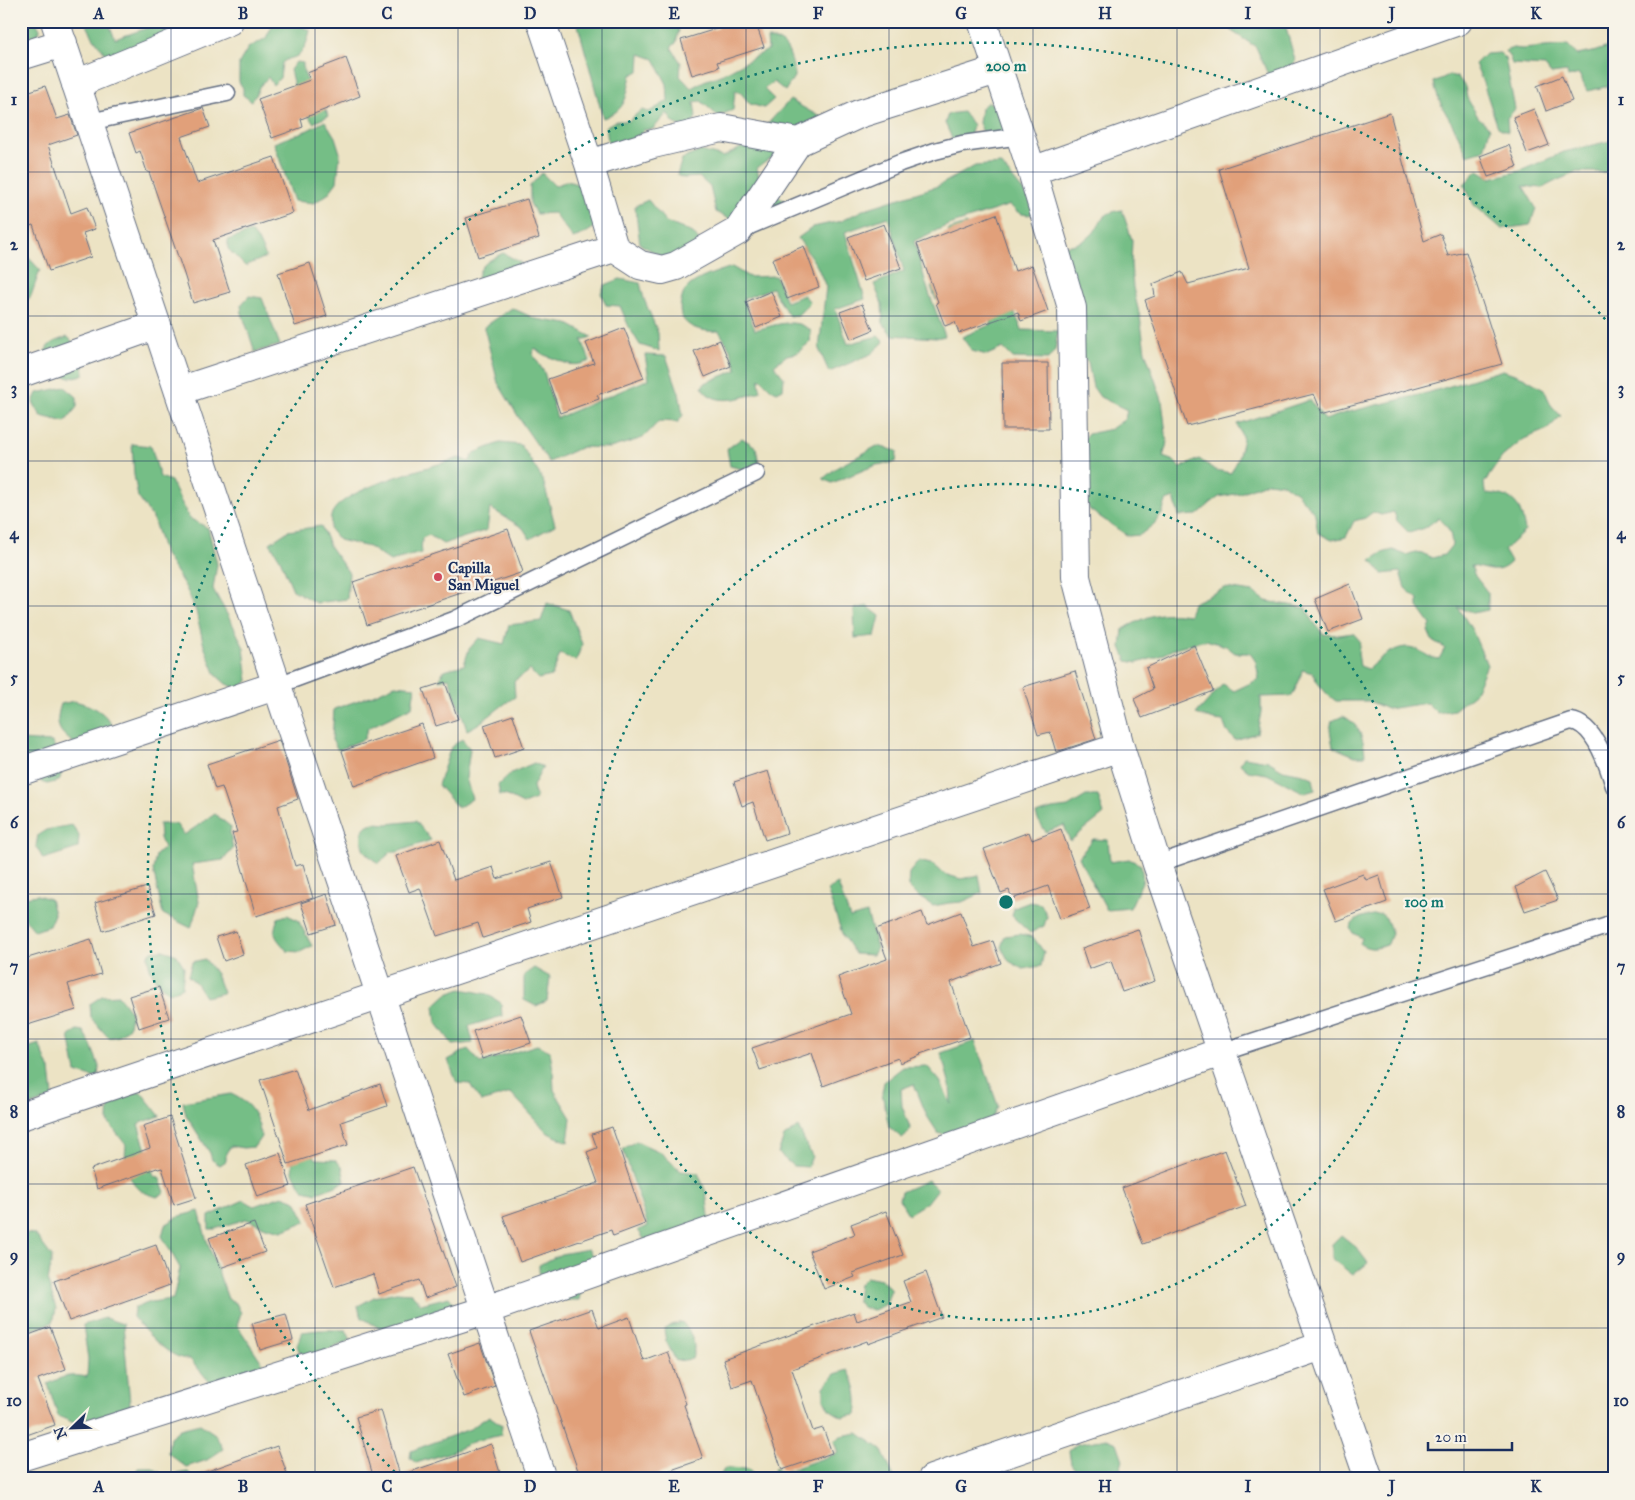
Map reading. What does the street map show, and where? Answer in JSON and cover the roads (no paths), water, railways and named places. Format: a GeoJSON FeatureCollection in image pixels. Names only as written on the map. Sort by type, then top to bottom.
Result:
{"type":"FeatureCollection","features":[{"type":"Feature","properties":{"kind":"street"},"geometry":{"type":"LineString","coordinates":[[76,84],[228,21]]}},
{"type":"Feature","properties":{"kind":"street"},"geometry":{"type":"LineString","coordinates":[[541,21],[614,248],[640,265],[662,270],[676,266],[738,231],[798,142],[859,114],[997,70]]}},
{"type":"Feature","properties":{"kind":"street"},"geometry":{"type":"LineString","coordinates":[[982,21],[1032,171],[1072,308],[1076,576],[1120,747],[1156,864],[1369,1479]]}},
{"type":"Feature","properties":{"kind":"street"},"geometry":{"type":"LineString","coordinates":[[1032,171],[1444,23]]}},
{"type":"Feature","properties":{"kind":"street"},"geometry":{"type":"LineString","coordinates":[[21,56],[59,32],[542,1479]]}},
{"type":"Feature","properties":{"kind":"street"},"geometry":{"type":"LineString","coordinates":[[588,164],[653,144],[721,128],[798,142]]}},
{"type":"Feature","properties":{"kind":"street"},"geometry":{"type":"LineString","coordinates":[[179,391],[614,248]]}},
{"type":"Feature","properties":{"kind":"street"},"geometry":{"type":"LineString","coordinates":[[21,373],[156,325]]}},
{"type":"Feature","properties":{"kind":"street"},"geometry":{"type":"LineString","coordinates":[[21,771],[278,685]]}},
{"type":"Feature","properties":{"kind":"street"},"geometry":{"type":"LineString","coordinates":[[21,1116],[1120,747]]}},
{"type":"Feature","properties":{"kind":"street"},"geometry":{"type":"LineString","coordinates":[[21,1457],[486,1310],[1221,1052]]}},
{"type":"Feature","properties":{"kind":"street"},"geometry":{"type":"LineString","coordinates":[[932,1479],[1322,1346]]}},
{"type":"Feature","properties":{"kind":"lane"},"geometry":{"type":"LineString","coordinates":[[89,122],[226,93]]}},
{"type":"Feature","properties":{"kind":"lane"},"geometry":{"type":"LineString","coordinates":[[738,231],[900,163],[935,151],[962,144],[1021,136]]}},
{"type":"Feature","properties":{"kind":"lane"},"geometry":{"type":"LineString","coordinates":[[278,685],[454,620],[756,473]]}},
{"type":"Feature","properties":{"kind":"lane"},"geometry":{"type":"LineString","coordinates":[[1156,864],[1571,721],[1579,722],[1591,734],[1606,761],[1614,786]]}},
{"type":"Feature","properties":{"kind":"lane"},"geometry":{"type":"LineString","coordinates":[[1221,1052],[1608,926],[1614,922]]}},
{"type":"Feature","properties":{"kind":"place","name":"Capilla San Miguel"},"geometry":{"type":"Point","coordinates":[438,577]}}]}
